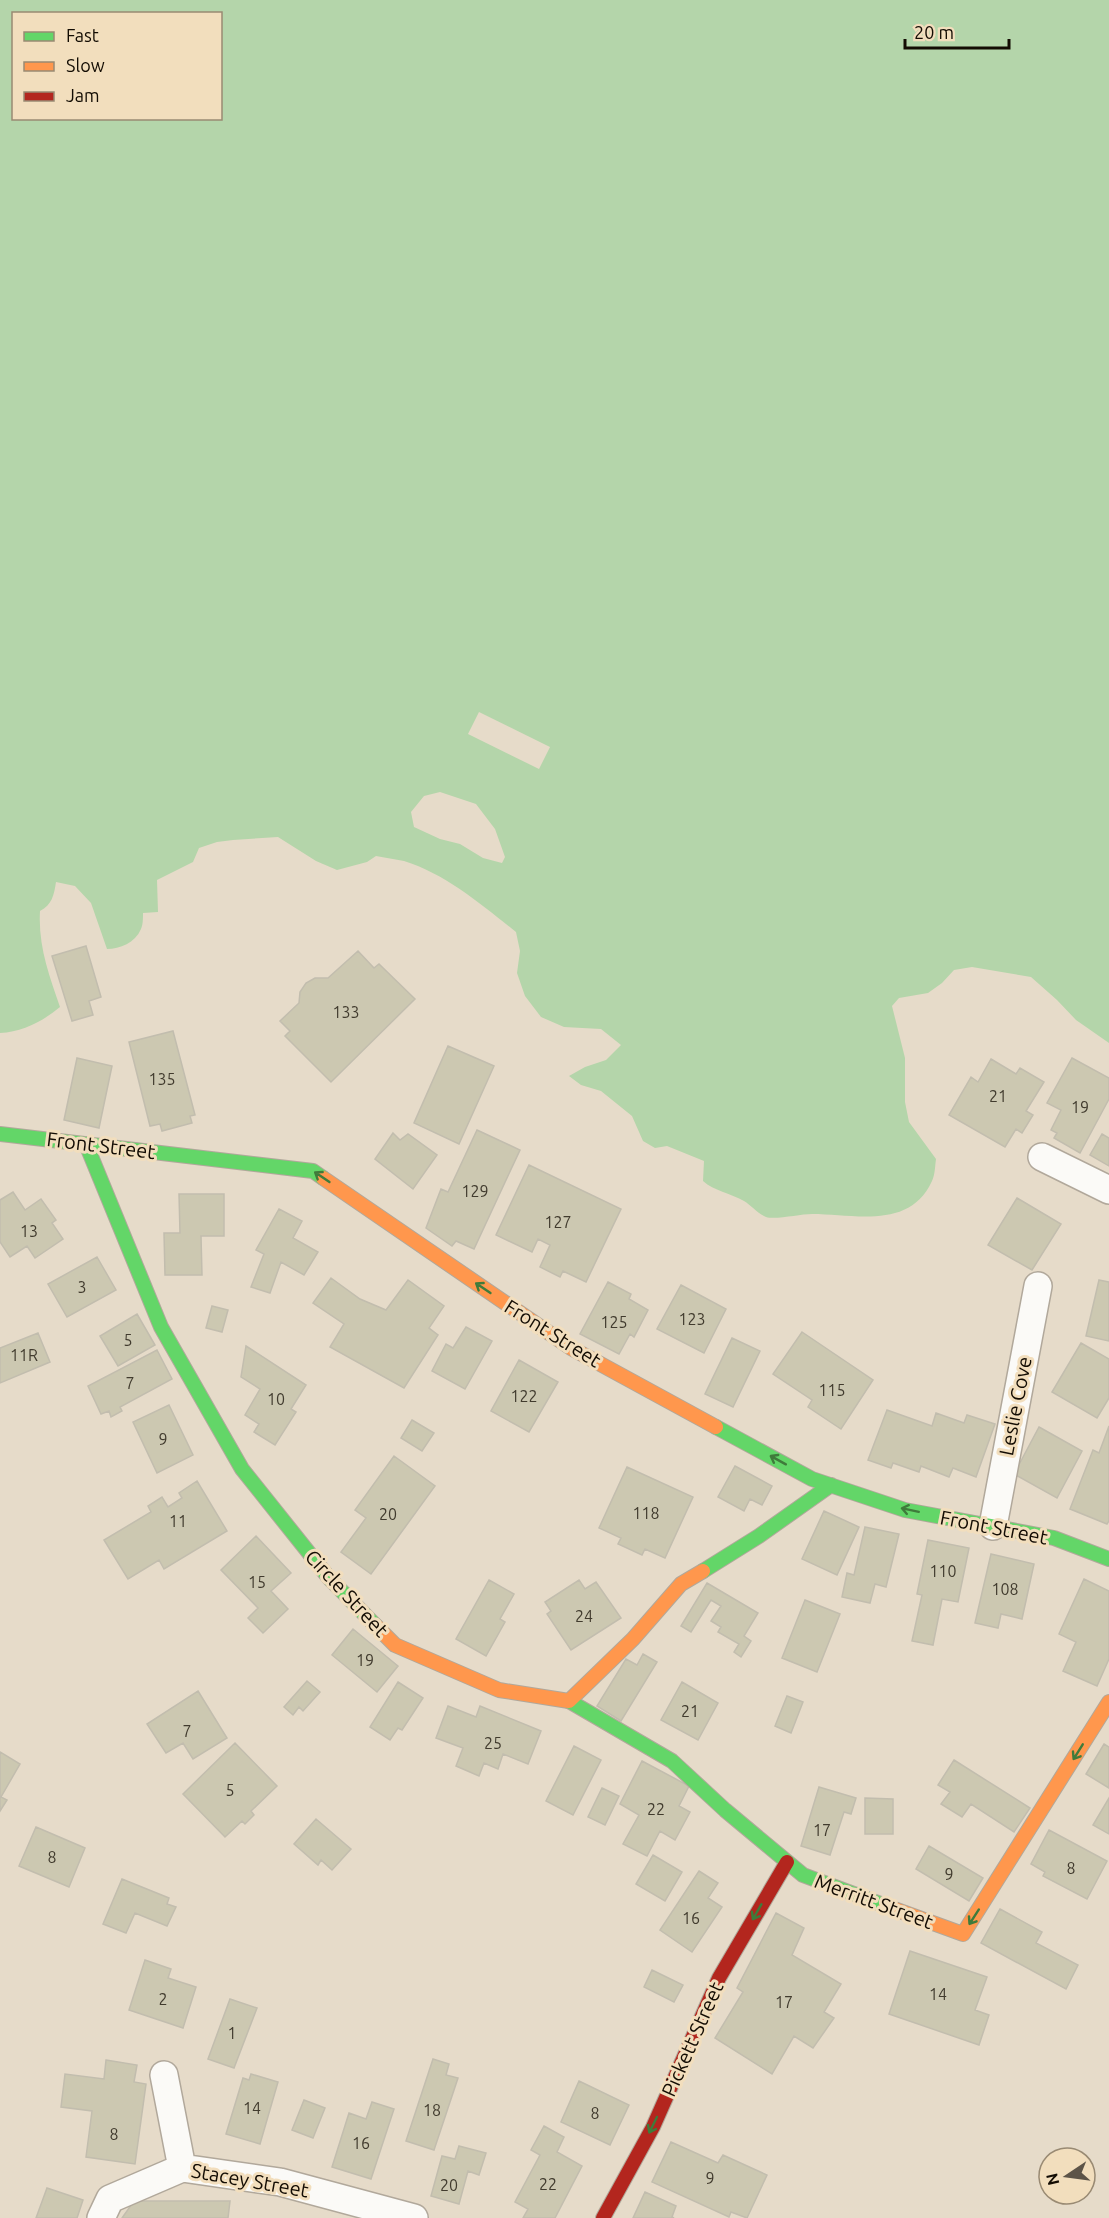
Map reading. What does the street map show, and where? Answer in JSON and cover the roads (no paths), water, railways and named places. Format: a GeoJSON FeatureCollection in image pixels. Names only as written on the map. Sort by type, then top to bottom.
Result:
{"type":"FeatureCollection","features":[{"type":"Feature","properties":{"kind":"street","name":"Front Street"},"geometry":{"type":"LineString","coordinates":[[0,1134],[313,1171],[571,1348],[812,1479],[904,1510],[1054,1538],[1109,1559]]}},
{"type":"Feature","properties":{"kind":"street","name":"Circle Street"},"geometry":{"type":"LineString","coordinates":[[86,1144],[161,1327],[242,1469],[329,1578],[395,1645],[499,1690],[568,1701]]}},
{"type":"Feature","properties":{"kind":"street"},"geometry":{"type":"LineString","coordinates":[[1042,1157],[1109,1190]]}},
{"type":"Feature","properties":{"kind":"street","name":"Leslie Cove"},"geometry":{"type":"LineString","coordinates":[[993,1526],[1038,1286]]}},
{"type":"Feature","properties":{"kind":"street"},"geometry":{"type":"LineString","coordinates":[[568,1701],[633,1640],[682,1583],[759,1536],[831,1485]]}},
{"type":"Feature","properties":{"kind":"street","name":"Merritt Street"},"geometry":{"type":"LineString","coordinates":[[568,1701],[672,1761],[725,1810],[803,1875],[963,1934],[1109,1702]]}},
{"type":"Feature","properties":{"kind":"street","name":"Pickett Street"},"geometry":{"type":"LineString","coordinates":[[603,2218],[653,2127],[719,1978],[787,1862]]}},
{"type":"Feature","properties":{"kind":"street"},"geometry":{"type":"LineString","coordinates":[[164,2075],[182,2168]]}},
{"type":"Feature","properties":{"kind":"street","name":"Stacey Street"},"geometry":{"type":"LineString","coordinates":[[101,2218],[110,2199],[182,2168],[280,2182],[414,2218]]}}]}
